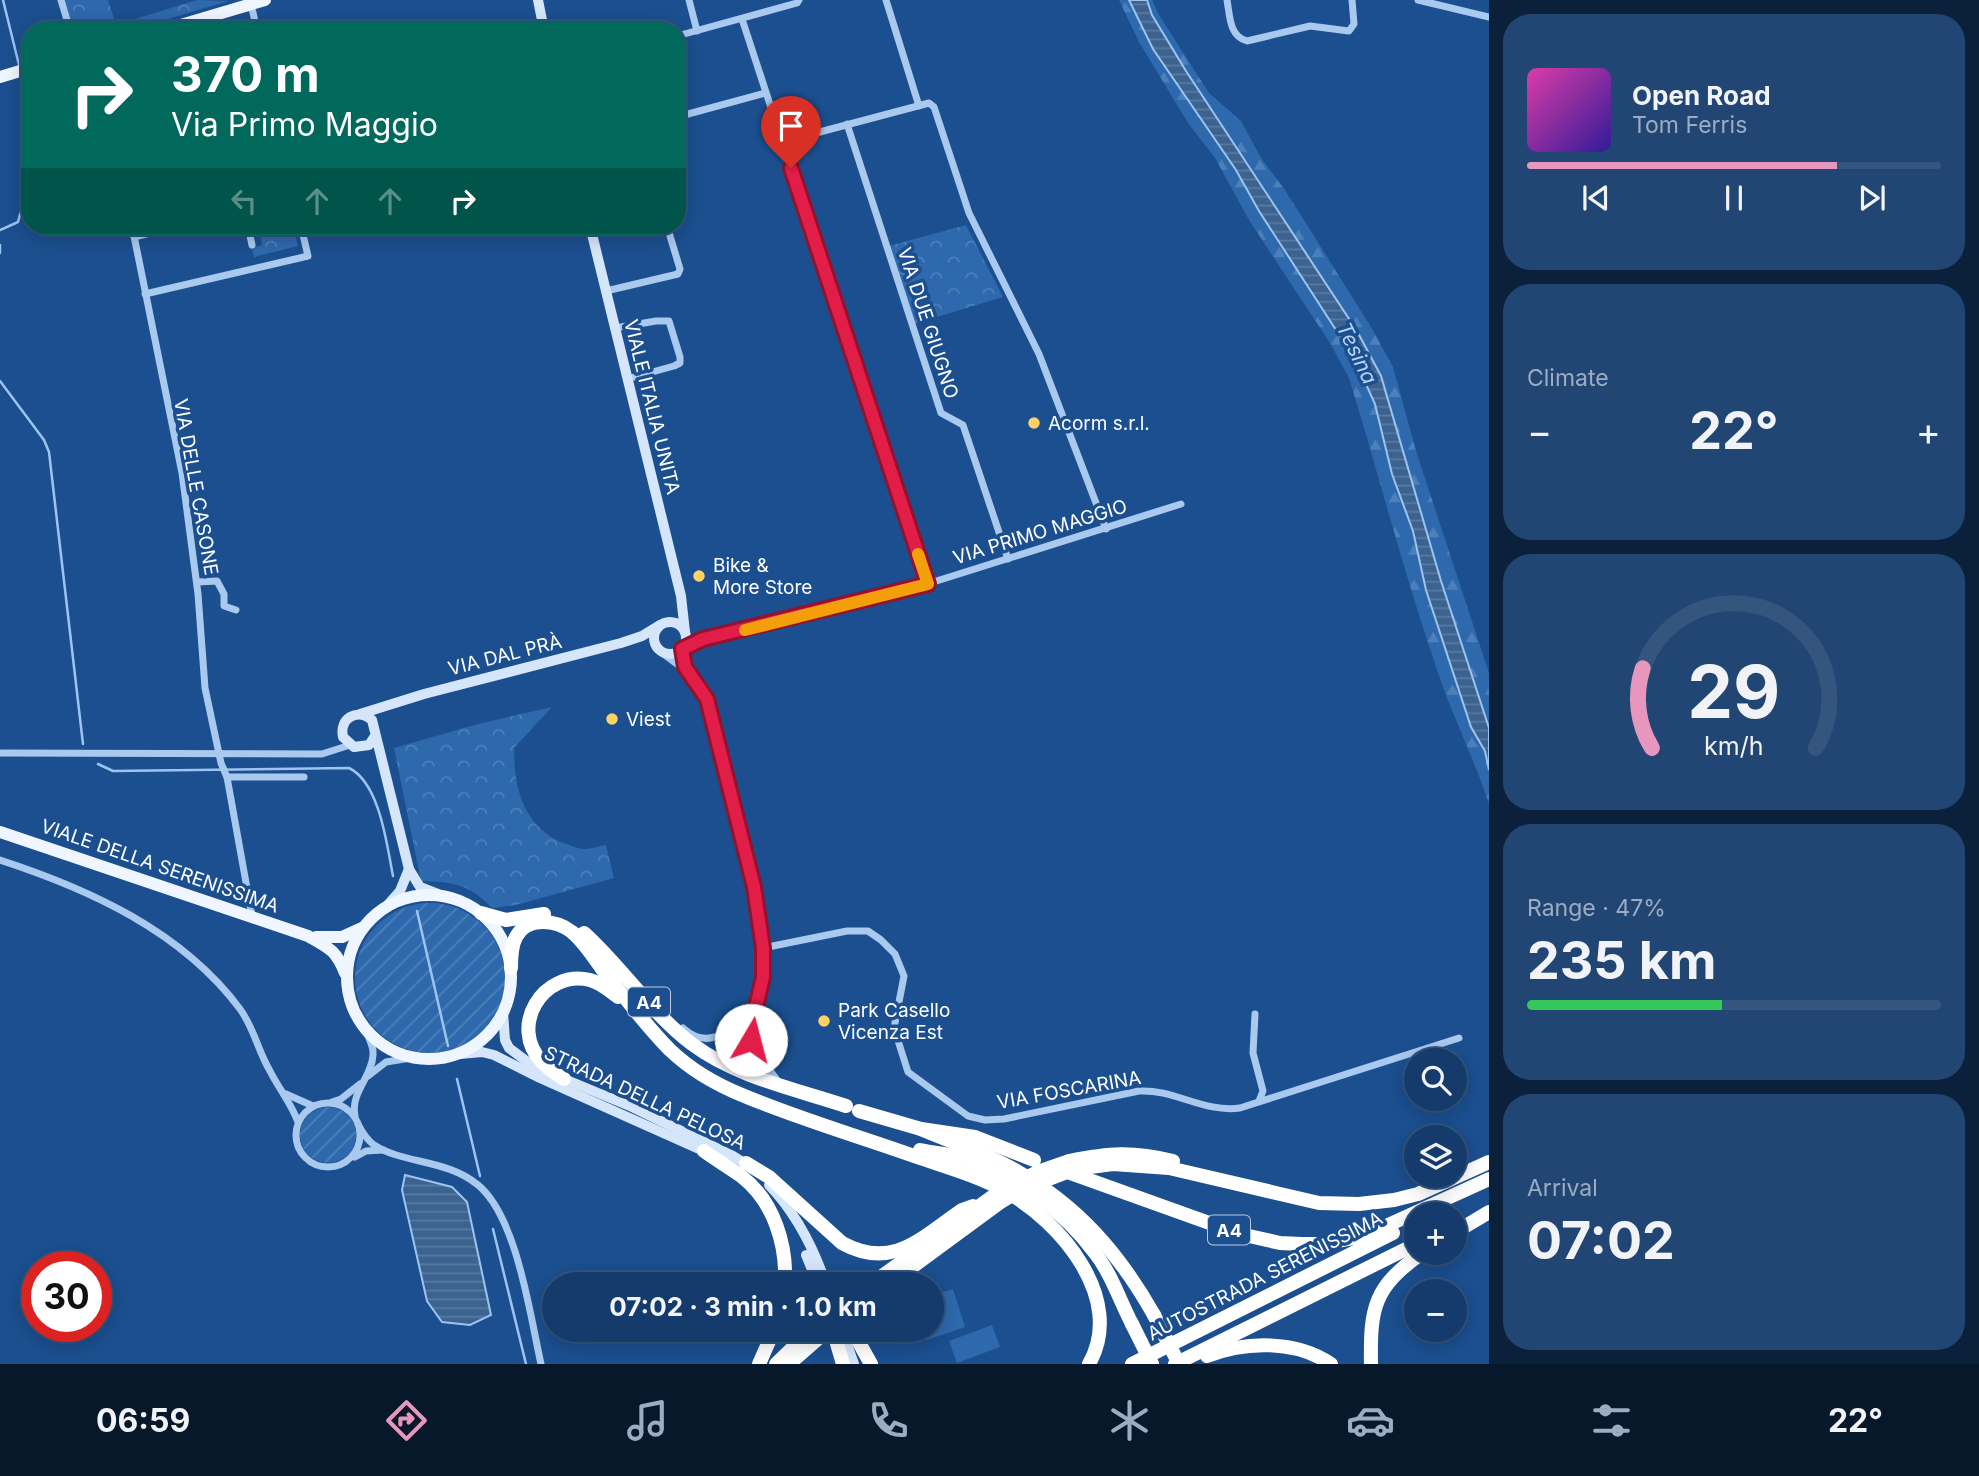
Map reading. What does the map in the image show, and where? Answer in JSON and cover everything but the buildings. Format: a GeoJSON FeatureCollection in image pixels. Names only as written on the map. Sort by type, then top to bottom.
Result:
{"type":"FeatureCollection","features":[{"type":"Feature","properties":{"kind":"highway","name":"A4"},"geometry":{"type":"LineString","coordinates":[[481,913],[506,920],[543,914],[567,920],[588,937],[674,1029],[702,1051],[735,1069],[921,1129],[975,1138],[1034,1160]]}},
{"type":"Feature","properties":{"kind":"highway","name":"A4"},"geometry":{"type":"LineString","coordinates":[[511,968],[514,944],[520,930],[541,922],[556,923],[581,942],[638,1014]]}},
{"type":"Feature","properties":{"kind":"highway"},"geometry":{"type":"LineString","coordinates":[[564,1079],[540,1061],[530,1040],[529,1019],[538,998],[560,981],[572,978],[598,983],[638,1014],[671,1051],[718,1084],[819,1125],[996,1186],[1023,1204],[1060,1236],[1086,1273],[1099,1303],[1100,1335],[1089,1364]]}},
{"type":"Feature","properties":{"kind":"highway"},"geometry":{"type":"LineString","coordinates":[[921,1129],[1014,1169],[1073,1211],[1102,1238],[1125,1266],[1154,1315],[1177,1364]]}},
{"type":"Feature","properties":{"kind":"highway"},"geometry":{"type":"LineString","coordinates":[[874,1142],[960,1158],[1009,1178],[1043,1201],[1073,1226],[1097,1254],[1152,1364]]}},
{"type":"Feature","properties":{"kind":"highway"},"geometry":{"type":"LineString","coordinates":[[704,1151],[742,1177],[766,1205],[783,1245],[784,1272]]}},
{"type":"Feature","properties":{"kind":"highway"},"geometry":{"type":"LineString","coordinates":[[905,1272],[1020,1190],[1111,1153],[1143,1154],[1319,1203],[1359,1204],[1394,1200],[1441,1185],[1489,1162]]}},
{"type":"Feature","properties":{"kind":"highway"},"geometry":{"type":"LineString","coordinates":[[746,1163],[769,1177],[829,1232],[856,1251],[886,1255],[910,1245],[962,1210],[984,1202]]}},
{"type":"Feature","properties":{"kind":"highway","name":"A4"},"geometry":{"type":"LineString","coordinates":[[1071,1168],[1240,1234],[1280,1243],[1301,1244],[1323,1244],[1364,1236],[1489,1180]]}},
{"type":"Feature","properties":{"kind":"highway"},"geometry":{"type":"LineString","coordinates":[[887,1272],[984,1202],[1018,1181],[1071,1168]]}},
{"type":"Feature","properties":{"kind":"highway"},"geometry":{"type":"LineString","coordinates":[[1454,1202],[1489,1185]]}},
{"type":"Feature","properties":{"kind":"highway"},"geometry":{"type":"LineString","coordinates":[[1467,1218],[1489,1207]]}},
{"type":"Feature","properties":{"kind":"highway"},"geometry":{"type":"LineString","coordinates":[[1467,1226],[1489,1213]]}},
{"type":"Feature","properties":{"kind":"highway","name":"AUTOSTRADA SERENISSIMA"},"geometry":{"type":"LineString","coordinates":[[1132,1364],[1404,1228]]}},
{"type":"Feature","properties":{"kind":"highway","name":"AUTOSTRADA SERENISSIMA"},"geometry":{"type":"LineString","coordinates":[[1177,1364],[1404,1250]]}},
{"type":"Feature","properties":{"kind":"highway"},"geometry":{"type":"LineString","coordinates":[[1371,1364],[1371,1329],[1378,1297],[1392,1276],[1406,1265]]}},
{"type":"Feature","properties":{"kind":"highway"},"geometry":{"type":"LineString","coordinates":[[759,1364],[769,1342]]}},
{"type":"Feature","properties":{"kind":"highway"},"geometry":{"type":"LineString","coordinates":[[776,1364],[802,1342]]}},
{"type":"Feature","properties":{"kind":"highway"},"geometry":{"type":"LineString","coordinates":[[793,1361],[805,1342]]}},
{"type":"Feature","properties":{"kind":"highway"},"geometry":{"type":"LineString","coordinates":[[839,1342],[849,1361]]}},
{"type":"Feature","properties":{"kind":"highway"},"geometry":{"type":"LineString","coordinates":[[858,1342],[870,1364]]}},
{"type":"Feature","properties":{"kind":"highway"},"geometry":{"type":"LineString","coordinates":[[1189,1364],[1219,1352],[1264,1345],[1301,1350],[1331,1364]]}},
{"type":"Feature","properties":{"kind":"main road"},"geometry":{"type":"LineString","coordinates":[[209,21],[265,0]]}},
{"type":"Feature","properties":{"kind":"main road"},"geometry":{"type":"LineString","coordinates":[[0,77],[21,71]]}},
{"type":"Feature","properties":{"kind":"main road","name":"VIALE DELLA SERENISSIMA"},"geometry":{"type":"LineString","coordinates":[[0,832],[309,936],[331,948],[339,957],[346,976]]}},
{"type":"Feature","properties":{"kind":"main road"},"geometry":{"type":"LineString","coordinates":[[443,896],[465,903],[481,913],[498,933],[507,951],[511,968],[510,989],[503,1012],[486,1037],[460,1054],[430,1059],[411,1058],[384,1046],[364,1028],[350,1000],[346,976],[350,952],[365,926],[384,909],[411,897],[443,896]]}},
{"type":"Feature","properties":{"kind":"main road","name":"VIALE DELLA SERENISSIMA"},"geometry":{"type":"LineString","coordinates":[[309,936],[342,937],[365,926]]}},
{"type":"Feature","properties":{"kind":"street"},"geometry":{"type":"LineString","coordinates":[[61,0],[67,21]]}},
{"type":"Feature","properties":{"kind":"street"},"geometry":{"type":"LineString","coordinates":[[689,0],[698,31]]}},
{"type":"Feature","properties":{"kind":"street"},"geometry":{"type":"LineString","coordinates":[[686,34],[797,4],[799,0]]}},
{"type":"Feature","properties":{"kind":"street"},"geometry":{"type":"LineString","coordinates":[[886,0],[919,106]]}},
{"type":"Feature","properties":{"kind":"street"},"geometry":{"type":"LineString","coordinates":[[1227,0],[1234,32],[1247,41],[1310,26],[1349,31],[1354,24],[1352,0]]}},
{"type":"Feature","properties":{"kind":"street"},"geometry":{"type":"LineString","coordinates":[[1418,0],[1489,17]]}},
{"type":"Feature","properties":{"kind":"street"},"geometry":{"type":"LineString","coordinates":[[540,1],[543,21]]}},
{"type":"Feature","properties":{"kind":"street"},"geometry":{"type":"LineString","coordinates":[[251,4],[255,21]]}},
{"type":"Feature","properties":{"kind":"street"},"geometry":{"type":"LineString","coordinates":[[743,19],[765,93],[928,584]]}},
{"type":"Feature","properties":{"kind":"street"},"geometry":{"type":"LineString","coordinates":[[686,115],[765,93]]}},
{"type":"Feature","properties":{"kind":"street"},"geometry":{"type":"LineString","coordinates":[[782,142],[929,103],[934,107],[969,213],[1039,354],[1106,529]]}},
{"type":"Feature","properties":{"kind":"street","name":"VIA DUE GIUGNO"},"geometry":{"type":"LineString","coordinates":[[847,124],[941,413],[963,425],[1008,558]]}},
{"type":"Feature","properties":{"kind":"street"},"geometry":{"type":"LineString","coordinates":[[134,237],[142,235]]}},
{"type":"Feature","properties":{"kind":"street"},"geometry":{"type":"LineString","coordinates":[[250,235],[252,245]]}},
{"type":"Feature","properties":{"kind":"street"},"geometry":{"type":"LineString","coordinates":[[145,295],[308,256],[303,235]]}},
{"type":"Feature","properties":{"kind":"street","name":"VIALE ITALIA UNITA"},"geometry":{"type":"LineString","coordinates":[[592,235],[681,596],[685,641]]}},
{"type":"Feature","properties":{"kind":"street"},"geometry":{"type":"LineString","coordinates":[[606,291],[678,274],[680,269],[670,235]]}},
{"type":"Feature","properties":{"kind":"street","name":"VIA DELLE CASONE"},"geometry":{"type":"LineString","coordinates":[[134,237],[181,473],[197,582],[205,688],[252,916]]}},
{"type":"Feature","properties":{"kind":"street"},"geometry":{"type":"LineString","coordinates":[[615,328],[669,321],[680,356],[680,363],[674,366],[627,379]]}},
{"type":"Feature","properties":{"kind":"street","name":"VIA PRIMO MAGGIO"},"geometry":{"type":"LineString","coordinates":[[685,641],[703,639],[928,584],[1181,504]]}},
{"type":"Feature","properties":{"kind":"street"},"geometry":{"type":"LineString","coordinates":[[197,582],[217,581],[223,594],[224,606],[236,610]]}},
{"type":"Feature","properties":{"kind":"street"},"geometry":{"type":"LineString","coordinates":[[681,596],[679,603],[654,634],[654,640],[660,651],[689,673]]}},
{"type":"Feature","properties":{"kind":"street"},"geometry":{"type":"LineString","coordinates":[[663,624],[675,622],[685,641],[685,667],[707,699],[719,745],[754,887],[763,948],[763,977],[751,1040],[780,1085]]}},
{"type":"Feature","properties":{"kind":"street","name":"VIA DAL PRÀ"},"geometry":{"type":"LineString","coordinates":[[360,714],[398,701],[621,643],[642,636],[663,624]]}},
{"type":"Feature","properties":{"kind":"street"},"geometry":{"type":"LineString","coordinates":[[660,651],[672,654],[685,641]]}},
{"type":"Feature","properties":{"kind":"street","name":"VIA DAL PRÀ"},"geometry":{"type":"LineString","coordinates":[[621,643],[639,644],[660,651]]}},
{"type":"Feature","properties":{"kind":"street","name":"VIA DAL PRÀ"},"geometry":{"type":"LineString","coordinates":[[375,730],[398,701]]}},
{"type":"Feature","properties":{"kind":"street"},"geometry":{"type":"LineString","coordinates":[[386,774],[371,755],[351,744],[342,732],[345,721],[354,715],[369,717],[375,730],[386,774],[409,869],[420,887],[443,896]]}},
{"type":"Feature","properties":{"kind":"street"},"geometry":{"type":"LineString","coordinates":[[0,754],[221,759],[322,754],[351,744],[369,745],[375,730]]}},
{"type":"Feature","properties":{"kind":"street"},"geometry":{"type":"LineString","coordinates":[[225,775],[304,777]]}},
{"type":"Feature","properties":{"kind":"street"},"geometry":{"type":"LineString","coordinates":[[0,860],[36,871],[104,900],[176,946],[210,974],[253,1029],[269,1070],[285,1094],[298,1122]]}},
{"type":"Feature","properties":{"kind":"street"},"geometry":{"type":"LineString","coordinates":[[384,909],[400,891],[409,869]]}},
{"type":"Feature","properties":{"kind":"street","name":"VIA FOSCARINA"},"geometry":{"type":"LineString","coordinates":[[763,948],[847,931],[868,931],[881,940],[895,954],[904,976],[894,1028],[908,1072],[959,1111],[976,1119],[1004,1119],[1139,1091],[1160,1091],[1217,1109],[1240,1108],[1459,1038]]}},
{"type":"Feature","properties":{"kind":"street"},"geometry":{"type":"LineString","coordinates":[[629,979],[688,1032],[704,1037],[723,1034],[734,1026],[759,994]]}},
{"type":"Feature","properties":{"kind":"street","name":"STRADA DELLA PELOSA"},"geometry":{"type":"LineString","coordinates":[[503,1012],[505,1040],[509,1048],[533,1066],[632,1108],[746,1163],[771,1187],[792,1213],[819,1272]]}},
{"type":"Feature","properties":{"kind":"street"},"geometry":{"type":"LineString","coordinates":[[1255,1014],[1253,1053],[1263,1091],[1259,1102]]}},
{"type":"Feature","properties":{"kind":"street"},"geometry":{"type":"LineString","coordinates":[[348,1161],[359,1144],[354,1105],[370,1069],[373,1055],[364,1028]]}},
{"type":"Feature","properties":{"kind":"street","name":"STRADA DELLA PELOSA"},"geometry":{"type":"LineString","coordinates":[[460,1054],[482,1052],[494,1055],[540,1079],[735,1166],[778,1203],[818,1272]]}},
{"type":"Feature","properties":{"kind":"street"},"geometry":{"type":"LineString","coordinates":[[385,1150],[366,1151],[330,1168],[321,1167],[304,1158],[296,1141],[298,1122],[304,1113],[313,1107],[341,1100],[386,1062],[411,1058]]}},
{"type":"Feature","properties":{"kind":"street"},"geometry":{"type":"LineString","coordinates":[[285,1094],[313,1107]]}},
{"type":"Feature","properties":{"kind":"street"},"geometry":{"type":"LineString","coordinates":[[329,1103],[345,1107],[357,1121],[365,1137],[385,1150],[450,1168],[479,1185],[492,1199],[509,1232],[541,1364]]}},
{"type":"Feature","properties":{"kind":"street"},"geometry":{"type":"LineString","coordinates":[[845,1342],[849,1361]]}},
{"type":"Feature","properties":{"kind":"green space"},"geometry":{"type":"Polygon","coordinates":[[[63,0],[108,0],[115,21],[69,21],[63,0]]]}},
{"type":"Feature","properties":{"kind":"green space"},"geometry":{"type":"Polygon","coordinates":[[[197,0],[229,1],[161,21],[129,21],[197,0]]]}},
{"type":"Feature","properties":{"kind":"green space"},"geometry":{"type":"Polygon","coordinates":[[[1119,0],[1152,0],[1209,93],[1241,121],[1261,158],[1285,190],[1393,367],[1416,451],[1489,673],[1489,804],[1425,634],[1349,378],[1330,343],[1249,220],[1215,158],[1188,123],[1139,42],[1119,0]]]}},
{"type":"Feature","properties":{"kind":"green space"},"geometry":{"type":"Polygon","coordinates":[[[966,225],[1003,297],[914,324],[889,246],[966,225]]]}},
{"type":"Feature","properties":{"kind":"green space"},"geometry":{"type":"Polygon","coordinates":[[[260,235],[295,235],[298,246],[254,257],[252,248],[262,245],[260,235]]]}},
{"type":"Feature","properties":{"kind":"green space"},"geometry":{"type":"Polygon","coordinates":[[[552,707],[514,748],[519,791],[530,816],[549,836],[576,848],[606,845],[614,878],[516,905],[492,908],[468,889],[443,882],[421,881],[394,748],[478,724],[552,707]]]}},
{"type":"Feature","properties":{"kind":"green space"},"geometry":{"type":"Polygon","coordinates":[[[430,903],[459,909],[483,925],[499,949],[505,978],[499,1007],[483,1031],[459,1047],[430,1053],[401,1047],[377,1031],[361,1007],[355,978],[361,949],[377,925],[401,909],[430,903]]]}},
{"type":"Feature","properties":{"kind":"green space"},"geometry":{"type":"Polygon","coordinates":[[[328,1107],[339,1109],[348,1115],[354,1124],[354,1146],[348,1155],[339,1161],[328,1163],[317,1161],[308,1155],[302,1146],[300,1135],[302,1124],[308,1115],[317,1109],[328,1107]]]}},
{"type":"Feature","properties":{"kind":"green space"},"geometry":{"type":"Polygon","coordinates":[[[953,1289],[965,1327],[944,1334],[944,1292],[953,1289]]]}},
{"type":"Feature","properties":{"kind":"green space"},"geometry":{"type":"Polygon","coordinates":[[[992,1325],[1000,1347],[957,1363],[949,1341],[992,1325]]]}},
{"type":"Feature","properties":{"kind":"water","name":"Tesina"},"geometry":{"type":"Polygon","coordinates":[[[1129,0],[1147,0],[1152,15],[1186,71],[1357,331],[1381,376],[1441,581],[1489,728],[1489,770],[1485,751],[1471,727],[1426,590],[1413,531],[1392,474],[1375,404],[1351,351],[1259,211],[1236,170],[1153,49],[1129,0]]]}},
{"type":"Feature","properties":{"kind":"water"},"geometry":{"type":"Polygon","coordinates":[[[405,1175],[452,1187],[467,1202],[491,1315],[470,1325],[442,1322],[427,1301],[402,1190],[405,1175]]]}},
{"type":"Feature","properties":{"kind":"waterway"},"geometry":{"type":"LineString","coordinates":[[3,0],[19,65]]}},
{"type":"Feature","properties":{"kind":"waterway"},"geometry":{"type":"LineString","coordinates":[[0,230],[18,222],[21,211]]}},
{"type":"Feature","properties":{"kind":"waterway"},"geometry":{"type":"LineString","coordinates":[[0,245],[0,253]]}},
{"type":"Feature","properties":{"kind":"waterway"},"geometry":{"type":"LineString","coordinates":[[0,381],[44,440],[49,452],[83,744]]}},
{"type":"Feature","properties":{"kind":"waterway"},"geometry":{"type":"LineString","coordinates":[[98,764],[113,771],[349,768],[360,776],[375,801],[385,833],[393,876]]}},
{"type":"Feature","properties":{"kind":"waterway"},"geometry":{"type":"LineString","coordinates":[[417,911],[448,1046]]}},
{"type":"Feature","properties":{"kind":"waterway"},"geometry":{"type":"LineString","coordinates":[[457,1079],[480,1176]]}},
{"type":"Feature","properties":{"kind":"waterway"},"geometry":{"type":"LineString","coordinates":[[493,1229],[526,1364]]}},
{"type":"Feature","properties":{"kind":"slow traffic"},"geometry":{"type":"LineString","coordinates":[[745,630],[928,584],[918,554]]}},
{"type":"Feature","properties":{"kind":"place","name":"Acorm s.r.l."},"geometry":{"type":"Point","coordinates":[1034,423]}},
{"type":"Feature","properties":{"kind":"place","name":"Bike & More Store"},"geometry":{"type":"Point","coordinates":[699,576]}},
{"type":"Feature","properties":{"kind":"place","name":"Viest"},"geometry":{"type":"Point","coordinates":[612,719]}},
{"type":"Feature","properties":{"kind":"place","name":"Park Casello Vicenza Est"},"geometry":{"type":"Point","coordinates":[824,1021]}},
{"type":"Feature","properties":{"kind":"route"},"geometry":{"type":"LineString","coordinates":[[751,1040],[763,977],[763,948],[754,887],[707,699],[685,667],[682,649],[703,639],[928,584],[791,168]]}}]}
